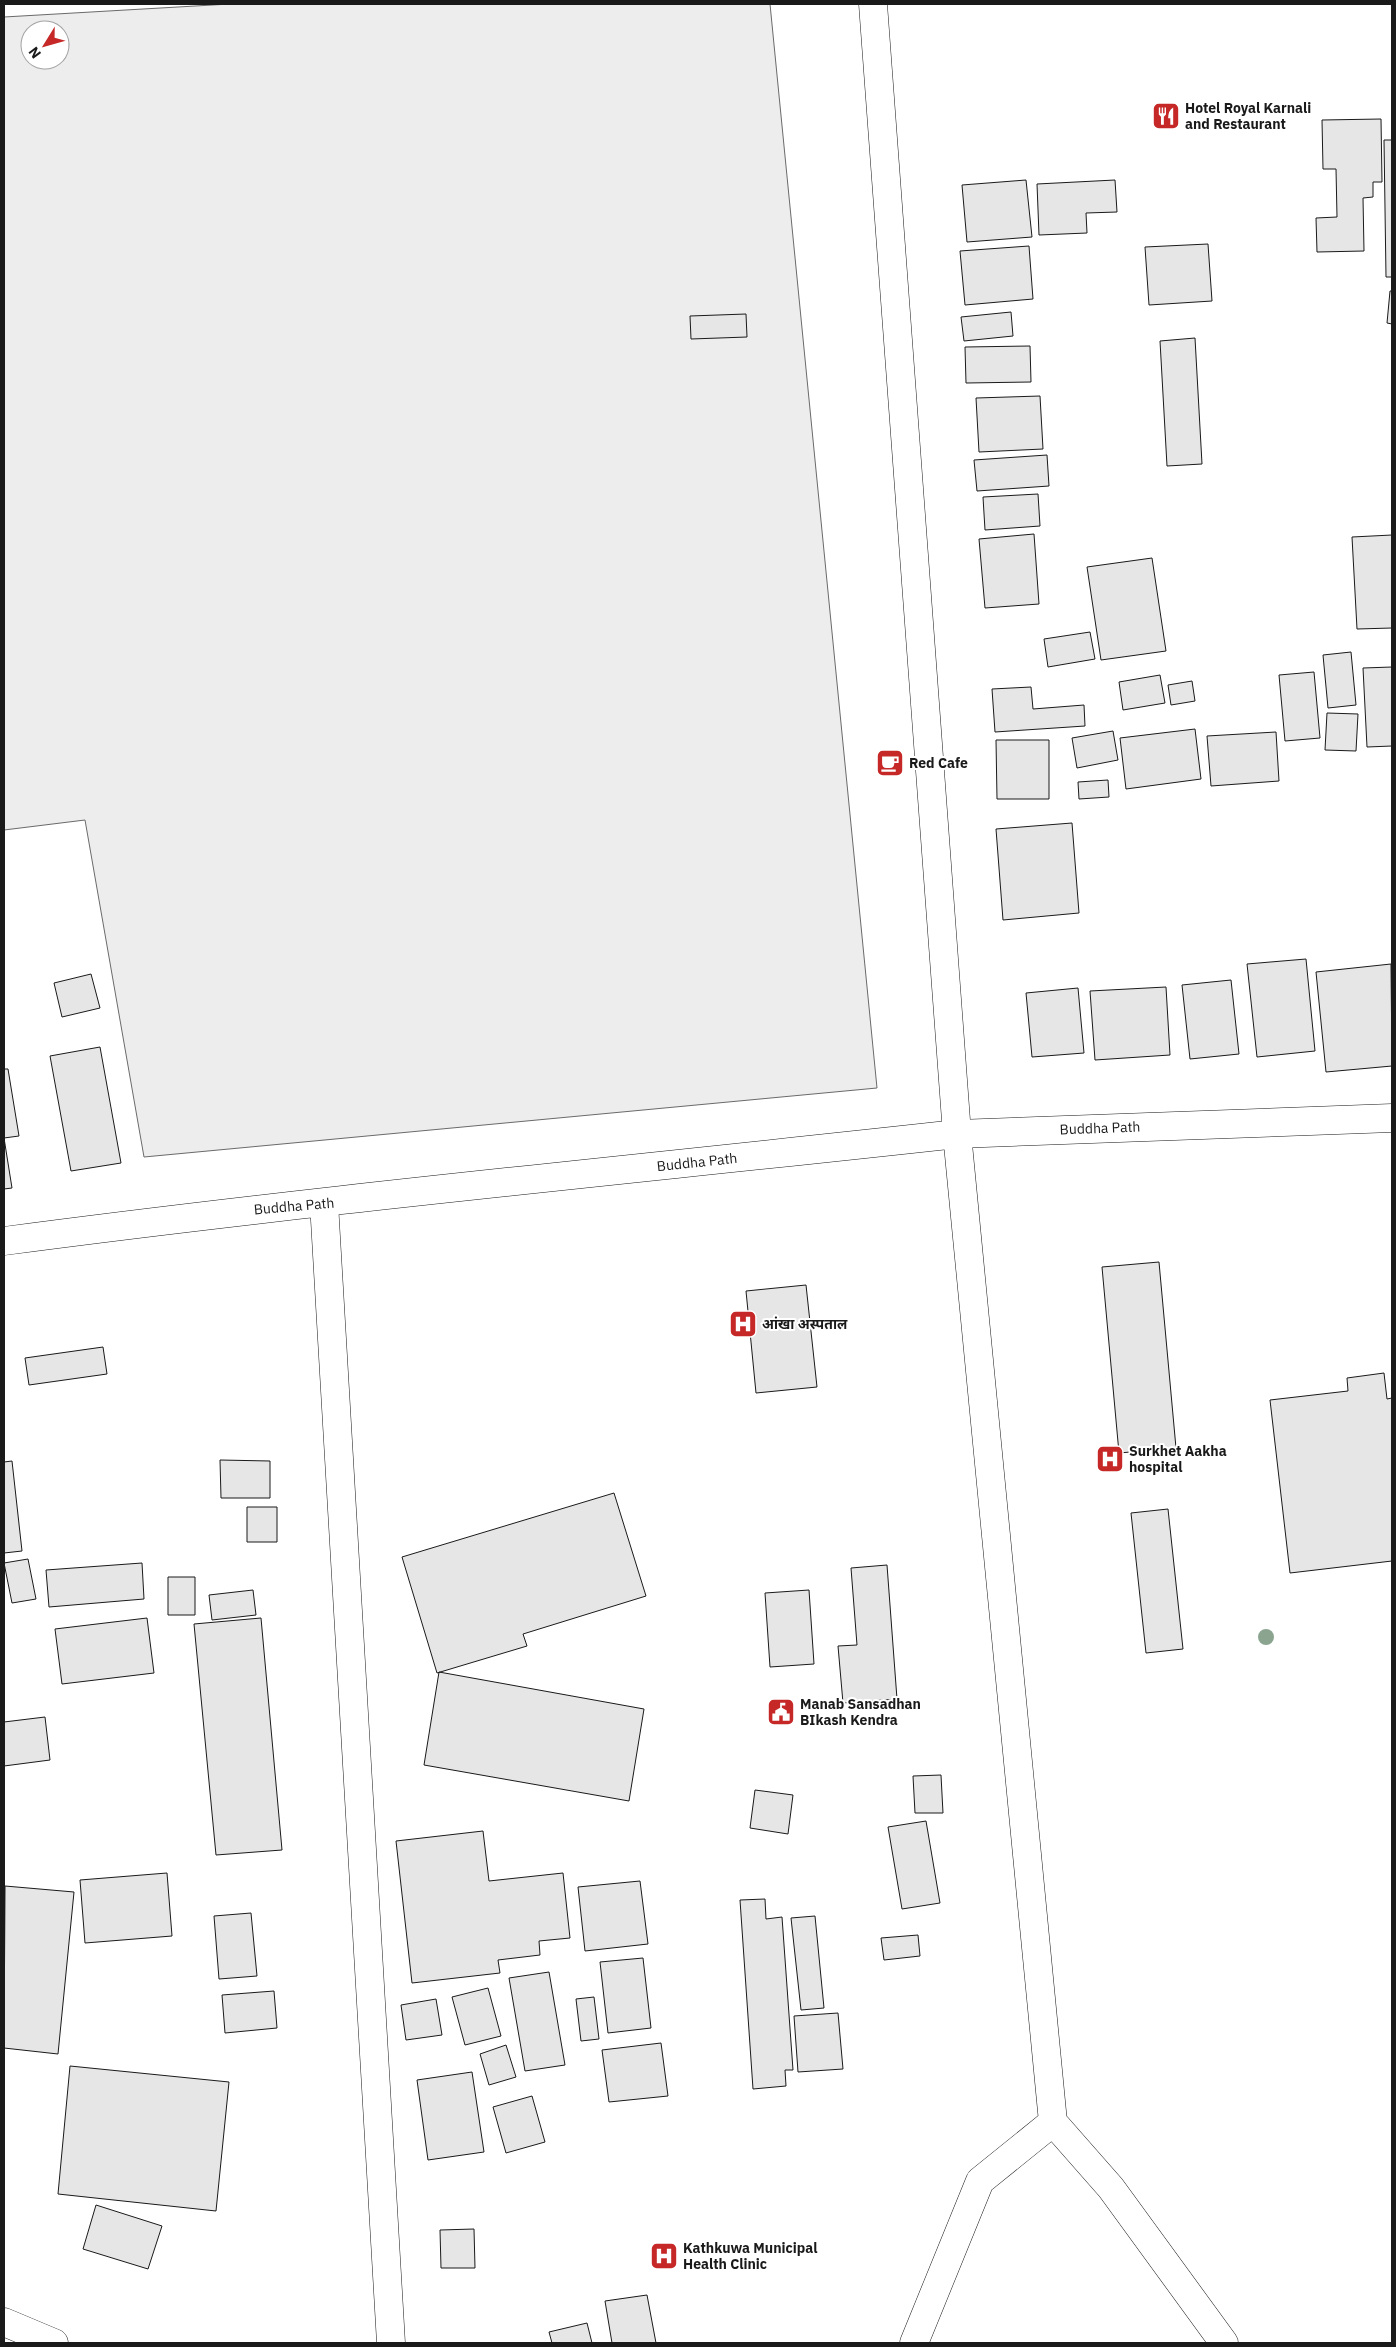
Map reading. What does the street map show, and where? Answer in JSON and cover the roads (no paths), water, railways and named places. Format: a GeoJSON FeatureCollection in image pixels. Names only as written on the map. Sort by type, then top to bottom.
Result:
{"type":"FeatureCollection","features":[{"type":"Feature","properties":{"kind":"main road"},"geometry":{"type":"LineString","coordinates":[[878,4],[957,1134],[1052,2122],[1111,2188],[1224,2343]]}},
{"type":"Feature","properties":{"kind":"main road","name":"Buddha Path"},"geometry":{"type":"LineString","coordinates":[[4,1241],[209,1214],[957,1134],[1392,1118]]}},
{"type":"Feature","properties":{"kind":"main road"},"geometry":{"type":"LineString","coordinates":[[324,1203],[391,2343]]}},
{"type":"Feature","properties":{"kind":"main road"},"geometry":{"type":"LineString","coordinates":[[914,2343],[980,2181],[1052,2122]]}},
{"type":"Feature","properties":{"kind":"main road"},"geometry":{"type":"LineString","coordinates":[[4,2322],[54,2343]]}},
{"type":"Feature","properties":{"kind":"place","name":"Hotel Royal Karnali and Restaurant"},"geometry":{"type":"Point","coordinates":[1166,116]}},
{"type":"Feature","properties":{"kind":"place","name":"Red Cafe"},"geometry":{"type":"Point","coordinates":[890,763]}},
{"type":"Feature","properties":{"kind":"place","name":"आंखा अस्पताल"},"geometry":{"type":"Point","coordinates":[743,1324]}},
{"type":"Feature","properties":{"kind":"place","name":"Surkhet Aakha hospital"},"geometry":{"type":"Point","coordinates":[1110,1459]}},
{"type":"Feature","properties":{"kind":"place","name":"Manab Sansadhan BIkash Kendra"},"geometry":{"type":"Point","coordinates":[781,1712]}},
{"type":"Feature","properties":{"kind":"place","name":"Kathkuwa Municipal Health Clinic"},"geometry":{"type":"Point","coordinates":[664,2256]}}]}
